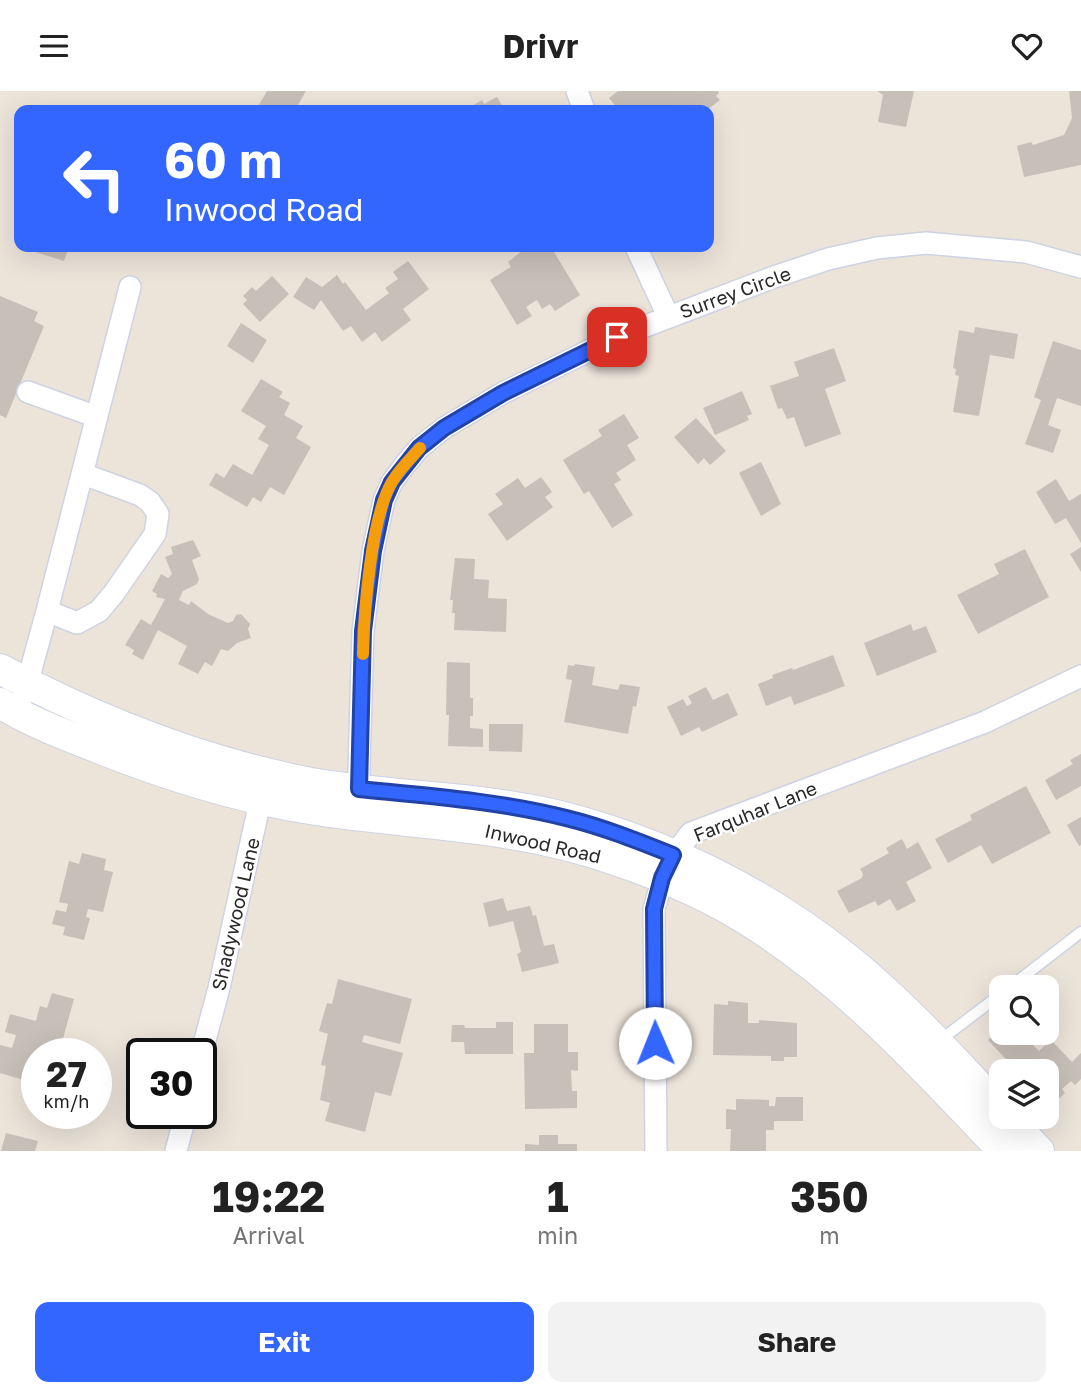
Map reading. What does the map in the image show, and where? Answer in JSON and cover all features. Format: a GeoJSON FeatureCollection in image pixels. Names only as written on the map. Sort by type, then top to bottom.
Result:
{"type":"FeatureCollection","features":[{"type":"Feature","properties":{"kind":"main road","name":"Inwood Road"},"geometry":{"type":"LineString","coordinates":[[0,669],[144,736],[263,786]]}},
{"type":"Feature","properties":{"kind":"main road","name":"Inwood Road"},"geometry":{"type":"LineString","coordinates":[[9,708],[65,735],[207,787],[263,786],[358,802],[589,852],[667,866],[736,884],[806,928],[844,956],[887,993],[989,1097]]}},
{"type":"Feature","properties":{"kind":"main road","name":"Inwood Road"},"geometry":{"type":"LineString","coordinates":[[667,866],[817,969],[896,1039],[1003,1151]]}},
{"type":"Feature","properties":{"kind":"main road"},"geometry":{"type":"LineString","coordinates":[[1018,1129],[1039,1151]]}},
{"type":"Feature","properties":{"kind":"street","name":"Surrey Circle"},"geometry":{"type":"LineString","coordinates":[[358,802],[363,631],[373,551],[384,500],[392,482],[419,448],[444,428],[503,393],[617,337],[796,270],[877,248],[926,243],[989,248],[1026,252],[1081,267]]}},
{"type":"Feature","properties":{"kind":"street"},"geometry":{"type":"LineString","coordinates":[[638,252],[668,316]]}},
{"type":"Feature","properties":{"kind":"street"},"geometry":{"type":"LineString","coordinates":[[9,708],[28,684],[130,287]]}},
{"type":"Feature","properties":{"kind":"street"},"geometry":{"type":"LineString","coordinates":[[28,392],[97,417]]}},
{"type":"Feature","properties":{"kind":"street"},"geometry":{"type":"LineString","coordinates":[[47,611],[77,623],[99,611],[155,534],[158,514],[150,502],[140,495],[83,474]]}},
{"type":"Feature","properties":{"kind":"street","name":"Farquhar Lane"},"geometry":{"type":"LineString","coordinates":[[667,866],[691,833],[985,722],[1081,676]]}},
{"type":"Feature","properties":{"kind":"street","name":"Shadywood Lane"},"geometry":{"type":"LineString","coordinates":[[206,1038],[263,786]]}},
{"type":"Feature","properties":{"kind":"street"},"geometry":{"type":"LineString","coordinates":[[656,1151],[654,909],[667,866]]}},
{"type":"Feature","properties":{"kind":"street"},"geometry":{"type":"LineString","coordinates":[[177,1151],[182,1129]]}},
{"type":"Feature","properties":{"kind":"lane"},"geometry":{"type":"LineString","coordinates":[[1025,975],[1081,932]]}},
{"type":"Feature","properties":{"kind":"lane"},"geometry":{"type":"LineString","coordinates":[[937,1043],[989,1003]]}},
{"type":"Feature","properties":{"kind":"building"},"geometry":{"type":"Polygon","coordinates":[[[267,91],[306,91],[298,105],[259,105],[267,91]]]}},
{"type":"Feature","properties":{"kind":"building"},"geometry":{"type":"Polygon","coordinates":[[[618,91],[718,91],[716,96],[720,100],[714,105],[615,105],[609,98],[618,91]]]}},
{"type":"Feature","properties":{"kind":"building"},"geometry":{"type":"Polygon","coordinates":[[[877,91],[914,91],[906,127],[878,122],[883,95],[877,91]]]}},
{"type":"Feature","properties":{"kind":"building"},"geometry":{"type":"Polygon","coordinates":[[[1069,91],[1081,91],[1081,165],[1024,177],[1017,146],[1031,142],[1033,145],[1064,135],[1072,118],[1069,91]]]}},
{"type":"Feature","properties":{"kind":"building"},"geometry":{"type":"Polygon","coordinates":[[[497,97],[502,105],[474,105],[482,100],[484,104],[497,97]]]}},
{"type":"Feature","properties":{"kind":"building"},"geometry":{"type":"Polygon","coordinates":[[[35,252],[67,252],[64,261],[35,252]]]}},
{"type":"Feature","properties":{"kind":"building"},"geometry":{"type":"Polygon","coordinates":[[[521,252],[554,252],[580,295],[555,311],[550,304],[542,309],[537,300],[526,307],[532,316],[517,325],[490,280],[511,267],[508,262],[521,252]]]}},
{"type":"Feature","properties":{"kind":"building"},"geometry":{"type":"Polygon","coordinates":[[[408,261],[429,289],[403,309],[411,320],[382,342],[375,332],[362,342],[351,326],[343,331],[321,300],[314,310],[293,297],[306,277],[322,287],[337,275],[366,310],[389,293],[385,288],[398,279],[393,272],[408,261]]]}},
{"type":"Feature","properties":{"kind":"building"},"geometry":{"type":"Polygon","coordinates":[[[272,276],[289,294],[260,322],[243,304],[247,300],[243,296],[252,287],[256,291],[272,276]]]}},
{"type":"Feature","properties":{"kind":"building"},"geometry":{"type":"Polygon","coordinates":[[[0,296],[38,312],[34,321],[44,326],[6,418],[0,415],[0,296]]]}},
{"type":"Feature","properties":{"kind":"building"},"geometry":{"type":"Polygon","coordinates":[[[241,323],[267,340],[253,363],[227,346],[241,323]]]}},
{"type":"Feature","properties":{"kind":"building"},"geometry":{"type":"Polygon","coordinates":[[[975,327],[1018,334],[1014,359],[990,355],[979,416],[953,412],[959,376],[955,375],[956,369],[953,368],[959,330],[974,333],[975,327]]]}},
{"type":"Feature","properties":{"kind":"building"},"geometry":{"type":"Polygon","coordinates":[[[1053,341],[1081,350],[1081,406],[1057,398],[1048,425],[1061,430],[1053,453],[1025,444],[1041,400],[1034,397],[1053,341]]]}},
{"type":"Feature","properties":{"kind":"building"},"geometry":{"type":"Polygon","coordinates":[[[834,348],[846,381],[825,389],[841,434],[805,447],[794,417],[787,419],[782,408],[778,409],[770,386],[799,376],[794,362],[834,348]]]}},
{"type":"Feature","properties":{"kind":"building"},"geometry":{"type":"Polygon","coordinates":[[[261,379],[283,392],[279,397],[290,403],[284,415],[303,426],[296,438],[311,447],[284,495],[270,487],[261,502],[253,497],[247,507],[209,485],[216,473],[224,478],[233,464],[252,475],[269,445],[258,439],[266,426],[241,411],[261,379]]]}},
{"type":"Feature","properties":{"kind":"building"},"geometry":{"type":"Polygon","coordinates":[[[742,391],[752,414],[747,416],[749,420],[715,435],[703,408],[742,391]]]}},
{"type":"Feature","properties":{"kind":"building"},"geometry":{"type":"Polygon","coordinates":[[[624,414],[639,438],[627,445],[636,460],[616,473],[621,480],[614,484],[633,515],[612,528],[589,491],[584,494],[563,460],[602,436],[598,430],[624,414]]]}},
{"type":"Feature","properties":{"kind":"building"},"geometry":{"type":"Polygon","coordinates":[[[696,418],[726,451],[710,465],[704,458],[698,464],[674,437],[696,418]]]}},
{"type":"Feature","properties":{"kind":"building"},"geometry":{"type":"Polygon","coordinates":[[[761,462],[781,504],[761,516],[739,473],[761,462]]]}},
{"type":"Feature","properties":{"kind":"building"},"geometry":{"type":"Polygon","coordinates":[[[541,477],[552,492],[545,497],[553,507],[507,541],[488,514],[503,504],[495,494],[518,478],[525,488],[541,477]]]}},
{"type":"Feature","properties":{"kind":"building"},"geometry":{"type":"Polygon","coordinates":[[[1056,479],[1069,501],[1081,494],[1081,543],[1066,518],[1055,524],[1036,492],[1056,479]]]}},
{"type":"Feature","properties":{"kind":"building"},"geometry":{"type":"Polygon","coordinates":[[[193,540],[201,556],[192,560],[199,579],[197,584],[183,591],[179,600],[189,605],[191,601],[208,614],[228,623],[241,614],[250,624],[248,629],[251,638],[237,643],[228,651],[221,649],[212,666],[205,662],[198,674],[178,664],[187,646],[158,630],[143,660],[132,654],[134,650],[125,645],[141,619],[151,625],[165,599],[156,597],[157,594],[152,591],[161,574],[168,578],[172,574],[165,557],[173,554],[171,547],[193,540]]]}},
{"type":"Feature","properties":{"kind":"building"},"geometry":{"type":"Polygon","coordinates":[[[1081,547],[1081,572],[1070,554],[1081,547]]]}},
{"type":"Feature","properties":{"kind":"building"},"geometry":{"type":"Polygon","coordinates":[[[1025,549],[1049,597],[978,634],[957,595],[999,574],[994,564],[1025,549]]]}},
{"type":"Feature","properties":{"kind":"building"},"geometry":{"type":"Polygon","coordinates":[[[455,558],[475,559],[474,579],[489,580],[488,598],[507,599],[506,632],[454,630],[455,613],[452,613],[453,600],[450,600],[455,558]]]}},
{"type":"Feature","properties":{"kind":"building"},"geometry":{"type":"Polygon","coordinates":[[[911,624],[913,631],[926,626],[937,652],[877,676],[864,643],[911,624]]]}},
{"type":"Feature","properties":{"kind":"building"},"geometry":{"type":"Polygon","coordinates":[[[833,655],[845,686],[794,705],[791,696],[766,706],[758,684],[773,678],[772,675],[833,655]]]}},
{"type":"Feature","properties":{"kind":"building"},"geometry":{"type":"Polygon","coordinates":[[[447,662],[470,663],[473,716],[470,716],[470,728],[483,729],[483,747],[448,746],[447,662]]]}},
{"type":"Feature","properties":{"kind":"building"},"geometry":{"type":"Polygon","coordinates":[[[568,665],[595,667],[592,685],[618,690],[620,684],[640,687],[628,734],[564,722],[572,680],[566,679],[568,665]]]}},
{"type":"Feature","properties":{"kind":"building"},"geometry":{"type":"Polygon","coordinates":[[[706,687],[713,700],[728,693],[738,715],[702,732],[699,727],[681,736],[667,707],[683,699],[687,706],[692,703],[688,696],[706,687]]]}},
{"type":"Feature","properties":{"kind":"building"},"geometry":{"type":"Polygon","coordinates":[[[489,724],[523,724],[522,752],[489,751],[489,724]]]}},
{"type":"Feature","properties":{"kind":"building"},"geometry":{"type":"Polygon","coordinates":[[[1081,754],[1081,786],[1056,800],[1045,780],[1073,764],[1070,760],[1081,754]]]}},
{"type":"Feature","properties":{"kind":"building"},"geometry":{"type":"Polygon","coordinates":[[[1026,786],[1051,833],[992,864],[981,845],[948,863],[935,839],[972,820],[970,815],[1026,786]]]}},
{"type":"Feature","properties":{"kind":"building"},"geometry":{"type":"Polygon","coordinates":[[[1081,817],[1081,845],[1079,846],[1067,825],[1081,817]]]}},
{"type":"Feature","properties":{"kind":"building"},"geometry":{"type":"Polygon","coordinates":[[[902,839],[907,849],[918,842],[932,868],[906,882],[916,901],[897,911],[890,899],[878,906],[875,901],[849,913],[837,891],[862,878],[860,869],[889,853],[886,848],[902,839]]]}},
{"type":"Feature","properties":{"kind":"building"},"geometry":{"type":"Polygon","coordinates":[[[82,853],[106,859],[104,870],[113,872],[103,912],[88,909],[86,917],[90,918],[84,940],[63,935],[65,927],[52,924],[56,910],[66,912],[68,904],[59,902],[69,861],[79,864],[82,853]]]}},
{"type":"Feature","properties":{"kind":"building"},"geometry":{"type":"Polygon","coordinates":[[[503,898],[507,911],[530,906],[533,916],[536,915],[544,946],[554,944],[559,963],[522,972],[517,954],[521,952],[513,921],[489,927],[483,903],[503,898]]]}},
{"type":"Feature","properties":{"kind":"building"},"geometry":{"type":"Polygon","coordinates":[[[338,979],[412,999],[400,1044],[364,1035],[362,1042],[403,1053],[391,1096],[375,1092],[365,1132],[325,1121],[330,1103],[320,1100],[326,1066],[321,1065],[328,1034],[319,1031],[327,1003],[332,1004],[338,979]]]}},
{"type":"Feature","properties":{"kind":"building"},"geometry":{"type":"Polygon","coordinates":[[[52,993],[74,999],[63,1038],[21,1038],[21,1079],[0,1073],[0,1045],[12,1048],[16,1035],[5,1032],[10,1014],[36,1021],[40,1006],[47,1008],[52,993]]]}},
{"type":"Feature","properties":{"kind":"building"},"geometry":{"type":"Polygon","coordinates":[[[728,1001],[748,1003],[748,1023],[759,1023],[759,1020],[797,1023],[797,1057],[771,1061],[771,1056],[713,1055],[714,1004],[728,1005],[728,1001]]]}},
{"type":"Feature","properties":{"kind":"building"},"geometry":{"type":"Polygon","coordinates":[[[496,1022],[513,1022],[513,1054],[465,1054],[464,1042],[451,1042],[452,1025],[464,1025],[465,1028],[496,1028],[496,1022]]]}},
{"type":"Feature","properties":{"kind":"building"},"geometry":{"type":"Polygon","coordinates":[[[534,1024],[568,1024],[568,1052],[578,1052],[578,1071],[571,1070],[572,1091],[577,1091],[577,1108],[525,1109],[524,1053],[534,1053],[534,1024]]]}},
{"type":"Feature","properties":{"kind":"building"},"geometry":{"type":"Polygon","coordinates":[[[993,1045],[1033,1045],[1039,1051],[1046,1045],[1056,1045],[1072,1062],[1081,1053],[1081,1079],[1075,1085],[1071,1081],[1062,1089],[1065,1093],[1059,1099],[1059,1059],[1006,1059],[993,1045]]]}},
{"type":"Feature","properties":{"kind":"building"},"geometry":{"type":"Polygon","coordinates":[[[776,1097],[803,1097],[803,1121],[774,1121],[774,1130],[766,1130],[766,1151],[730,1151],[731,1129],[726,1129],[726,1109],[736,1110],[736,1099],[769,1100],[769,1106],[775,1106],[776,1097]]]}},
{"type":"Feature","properties":{"kind":"building"},"geometry":{"type":"Polygon","coordinates":[[[6,1133],[38,1141],[35,1151],[1,1151],[6,1133]]]}},
{"type":"Feature","properties":{"kind":"building"},"geometry":{"type":"Polygon","coordinates":[[[539,1135],[558,1135],[558,1144],[577,1144],[577,1151],[525,1151],[525,1144],[539,1145],[539,1135]]]}},
{"type":"Feature","properties":{"kind":"slow traffic"},"geometry":{"type":"LineString","coordinates":[[363,654],[363,631],[373,551],[384,500],[392,482],[420,448]]}},
{"type":"Feature","properties":{"kind":"route"},"geometry":{"type":"LineString","coordinates":[[617,337],[503,393],[444,428],[419,448],[392,482],[384,500],[373,551],[363,631],[359,789],[521,808],[615,832],[673,855],[662,878],[654,909],[655,1043]]}}]}
